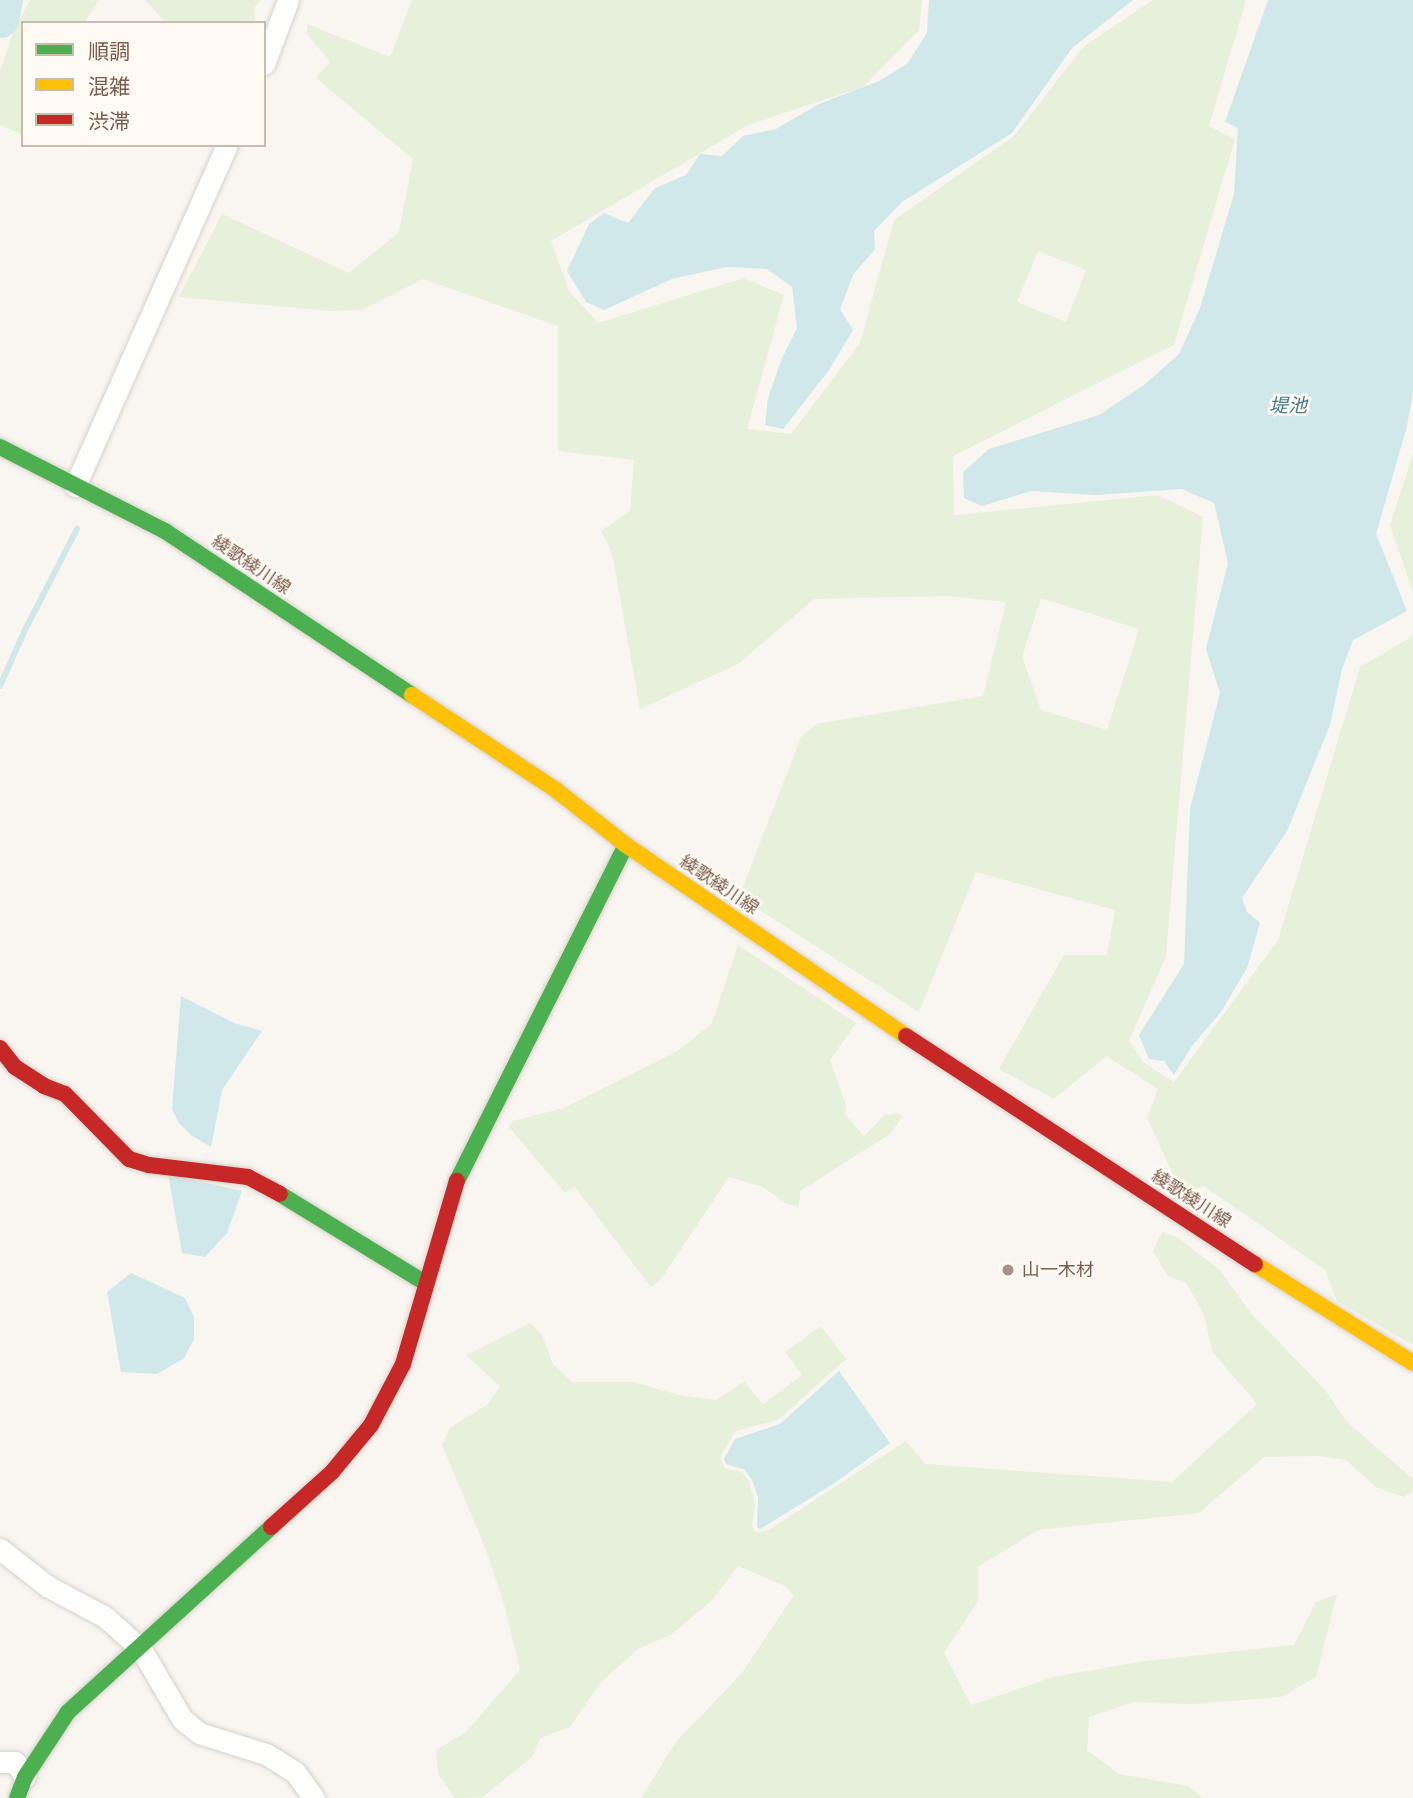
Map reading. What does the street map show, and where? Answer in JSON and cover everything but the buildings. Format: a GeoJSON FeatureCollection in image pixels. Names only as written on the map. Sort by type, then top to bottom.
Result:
{"type":"FeatureCollection","features":[{"type":"Feature","properties":{"kind":"main road","name":"綾歌綾川線"},"geometry":{"type":"LineString","coordinates":[[0,447],[165,531],[556,790],[626,845],[902,1033],[1369,1338],[1413,1363]]}},
{"type":"Feature","properties":{"kind":"main road"},"geometry":{"type":"LineString","coordinates":[[17,1798],[25,1777],[68,1712],[354,1451],[389,1395],[403,1364],[452,1192],[626,845]]}},
{"type":"Feature","properties":{"kind":"main road"},"geometry":{"type":"LineString","coordinates":[[0,1048],[15,1067],[44,1086],[65,1094],[129,1159],[149,1165],[248,1178],[265,1184],[425,1283]]}},
{"type":"Feature","properties":{"kind":"street"},"geometry":{"type":"LineString","coordinates":[[266,59],[288,0]]}},
{"type":"Feature","properties":{"kind":"street"},"geometry":{"type":"LineString","coordinates":[[75,486],[225,147]]}},
{"type":"Feature","properties":{"kind":"street"},"geometry":{"type":"LineString","coordinates":[[0,1549],[47,1587],[105,1617],[141,1648],[181,1719],[199,1732],[266,1754],[295,1772],[314,1798]]}},
{"type":"Feature","properties":{"kind":"street"},"geometry":{"type":"LineString","coordinates":[[0,1762],[15,1762],[25,1777]]}},
{"type":"Feature","properties":{"kind":"green space"},"geometry":{"type":"Polygon","coordinates":[[[30,0],[99,0],[85,21],[21,21],[21,134],[0,125],[0,71],[14,30],[30,0]]]}},
{"type":"Feature","properties":{"kind":"green space"},"geometry":{"type":"Polygon","coordinates":[[[145,0],[261,0],[254,8],[255,21],[164,21],[145,0]]]}},
{"type":"Feature","properties":{"kind":"green space"},"geometry":{"type":"Polygon","coordinates":[[[412,0],[922,0],[919,30],[863,87],[748,125],[551,241],[569,291],[598,323],[744,278],[784,295],[747,429],[791,434],[860,343],[894,220],[1014,136],[1083,47],[1153,0],[1246,0],[1209,126],[1235,139],[1174,345],[953,456],[954,515],[1158,495],[1203,517],[1166,956],[1129,1041],[1144,1063],[1174,1082],[1278,940],[1360,667],[1413,636],[1413,1345],[1337,1301],[1325,1270],[1204,1186],[1182,1194],[1147,1118],[1158,1089],[1106,1056],[1054,1099],[999,1069],[1064,955],[1107,955],[1115,910],[976,872],[919,1012],[739,897],[801,737],[816,724],[983,696],[1006,602],[947,596],[814,599],[738,664],[640,709],[612,553],[601,531],[630,511],[634,460],[558,451],[558,326],[423,279],[362,310],[329,311],[179,297],[222,214],[349,273],[399,232],[413,159],[316,78],[330,62],[307,34],[307,24],[390,57],[412,0]],[[1038,251],[1017,302],[1066,322],[1086,270],[1038,251]],[[1041,598],[1022,657],[1041,710],[1107,730],[1139,629],[1041,598]]]}},
{"type":"Feature","properties":{"kind":"green space"},"geometry":{"type":"Polygon","coordinates":[[[1413,454],[1413,593],[1390,525],[1413,454]]]}},
{"type":"Feature","properties":{"kind":"green space"},"geometry":{"type":"Polygon","coordinates":[[[738,945],[856,1023],[830,1060],[846,1105],[845,1114],[864,1136],[885,1115],[897,1113],[903,1116],[890,1134],[800,1191],[799,1207],[787,1204],[763,1187],[729,1177],[661,1279],[651,1287],[575,1187],[565,1193],[508,1126],[513,1121],[564,1108],[679,1050],[712,1023],[738,945]]]}},
{"type":"Feature","properties":{"kind":"green space"},"geometry":{"type":"Polygon","coordinates":[[[1162,1232],[1177,1237],[1220,1270],[1249,1311],[1325,1390],[1347,1422],[1413,1479],[1413,1491],[1404,1497],[1376,1487],[1346,1460],[1319,1456],[1264,1457],[1199,1513],[1038,1530],[978,1567],[978,1601],[944,1653],[971,1705],[1053,1677],[1145,1661],[1294,1645],[1316,1602],[1337,1594],[1316,1677],[1281,1697],[1191,1704],[1133,1702],[1089,1717],[1087,1750],[1119,1774],[1188,1786],[1203,1798],[641,1798],[676,1742],[742,1673],[794,1595],[783,1585],[738,1566],[713,1599],[672,1634],[638,1649],[600,1683],[570,1727],[540,1738],[533,1756],[483,1797],[455,1798],[438,1774],[436,1750],[466,1732],[520,1670],[504,1604],[486,1550],[442,1445],[450,1428],[488,1404],[500,1386],[466,1355],[530,1323],[542,1335],[553,1364],[572,1382],[634,1382],[678,1395],[716,1400],[744,1382],[763,1404],[802,1375],[785,1352],[821,1326],[846,1359],[778,1420],[735,1431],[720,1458],[725,1468],[742,1472],[749,1481],[755,1504],[752,1526],[756,1532],[767,1531],[906,1441],[925,1464],[1172,1482],[1257,1404],[1212,1351],[1204,1314],[1186,1283],[1168,1276],[1153,1251],[1162,1232]]]}},
{"type":"Feature","properties":{"kind":"water"},"geometry":{"type":"Polygon","coordinates":[[[929,0],[1133,0],[1072,48],[1012,133],[902,202],[874,231],[875,249],[853,275],[840,309],[853,330],[829,370],[783,429],[765,425],[768,398],[782,358],[797,328],[792,287],[767,269],[726,267],[672,279],[604,310],[586,302],[567,271],[589,224],[604,213],[628,223],[655,188],[686,175],[700,154],[722,156],[743,136],[776,129],[819,104],[879,81],[907,64],[927,33],[929,0]]]}},
{"type":"Feature","properties":{"kind":"water","name":"堤池"},"geometry":{"type":"Polygon","coordinates":[[[1268,0],[1413,0],[1413,393],[1407,426],[1376,534],[1407,611],[1353,640],[1342,669],[1330,725],[1287,831],[1242,898],[1247,912],[1260,923],[1247,968],[1221,1012],[1192,1046],[1174,1075],[1164,1061],[1149,1059],[1139,1035],[1184,964],[1190,809],[1220,693],[1206,649],[1228,563],[1214,503],[1182,489],[1096,495],[1031,491],[982,506],[964,498],[963,472],[989,449],[1099,415],[1144,385],[1179,354],[1200,308],[1234,194],[1238,128],[1225,122],[1268,0]]]}},
{"type":"Feature","properties":{"kind":"water"},"geometry":{"type":"Polygon","coordinates":[[[181,996],[234,1023],[262,1031],[222,1090],[211,1147],[192,1136],[179,1123],[172,1109],[181,996]]]}},
{"type":"Feature","properties":{"kind":"water"},"geometry":{"type":"Polygon","coordinates":[[[168,1174],[242,1191],[227,1233],[205,1257],[182,1253],[168,1174]]]}},
{"type":"Feature","properties":{"kind":"water"},"geometry":{"type":"Polygon","coordinates":[[[131,1273],[185,1298],[194,1317],[194,1339],[184,1358],[157,1374],[121,1372],[107,1292],[131,1273]]]}},
{"type":"Feature","properties":{"kind":"water"},"geometry":{"type":"Polygon","coordinates":[[[839,1371],[890,1443],[833,1484],[760,1529],[757,1527],[758,1497],[752,1480],[745,1470],[726,1464],[724,1459],[735,1439],[780,1424],[839,1371]]]}},
{"type":"Feature","properties":{"kind":"waterway"},"geometry":{"type":"LineString","coordinates":[[0,19],[4,0]]}},
{"type":"Feature","properties":{"kind":"waterway"},"geometry":{"type":"LineString","coordinates":[[0,686],[24,632],[77,529]]}},
{"type":"Feature","properties":{"kind":"traffic: fast"},"geometry":{"type":"LineString","coordinates":[[0,447],[165,531],[412,695]]}},
{"type":"Feature","properties":{"kind":"traffic: fast"},"geometry":{"type":"LineString","coordinates":[[457,1181],[626,845]]}},
{"type":"Feature","properties":{"kind":"traffic: fast"},"geometry":{"type":"LineString","coordinates":[[280,1194],[425,1283]]}},
{"type":"Feature","properties":{"kind":"traffic: fast"},"geometry":{"type":"LineString","coordinates":[[17,1798],[25,1777],[68,1712],[271,1527]]}},
{"type":"Feature","properties":{"kind":"traffic: slow"},"geometry":{"type":"LineString","coordinates":[[412,695],[556,790],[626,845],[906,1036]]}},
{"type":"Feature","properties":{"kind":"traffic: slow"},"geometry":{"type":"LineString","coordinates":[[1255,1264],[1413,1363]]}},
{"type":"Feature","properties":{"kind":"traffic: jam"},"geometry":{"type":"LineString","coordinates":[[906,1036],[1255,1264]]}},
{"type":"Feature","properties":{"kind":"traffic: jam"},"geometry":{"type":"LineString","coordinates":[[0,1048],[15,1067],[44,1086],[65,1094],[129,1159],[149,1165],[248,1177],[280,1194]]}},
{"type":"Feature","properties":{"kind":"traffic: jam"},"geometry":{"type":"LineString","coordinates":[[271,1527],[332,1472],[371,1425],[403,1364],[457,1181]]}},
{"type":"Feature","properties":{"kind":"place","name":"山一木材"},"geometry":{"type":"Point","coordinates":[1008,1270]}}]}
